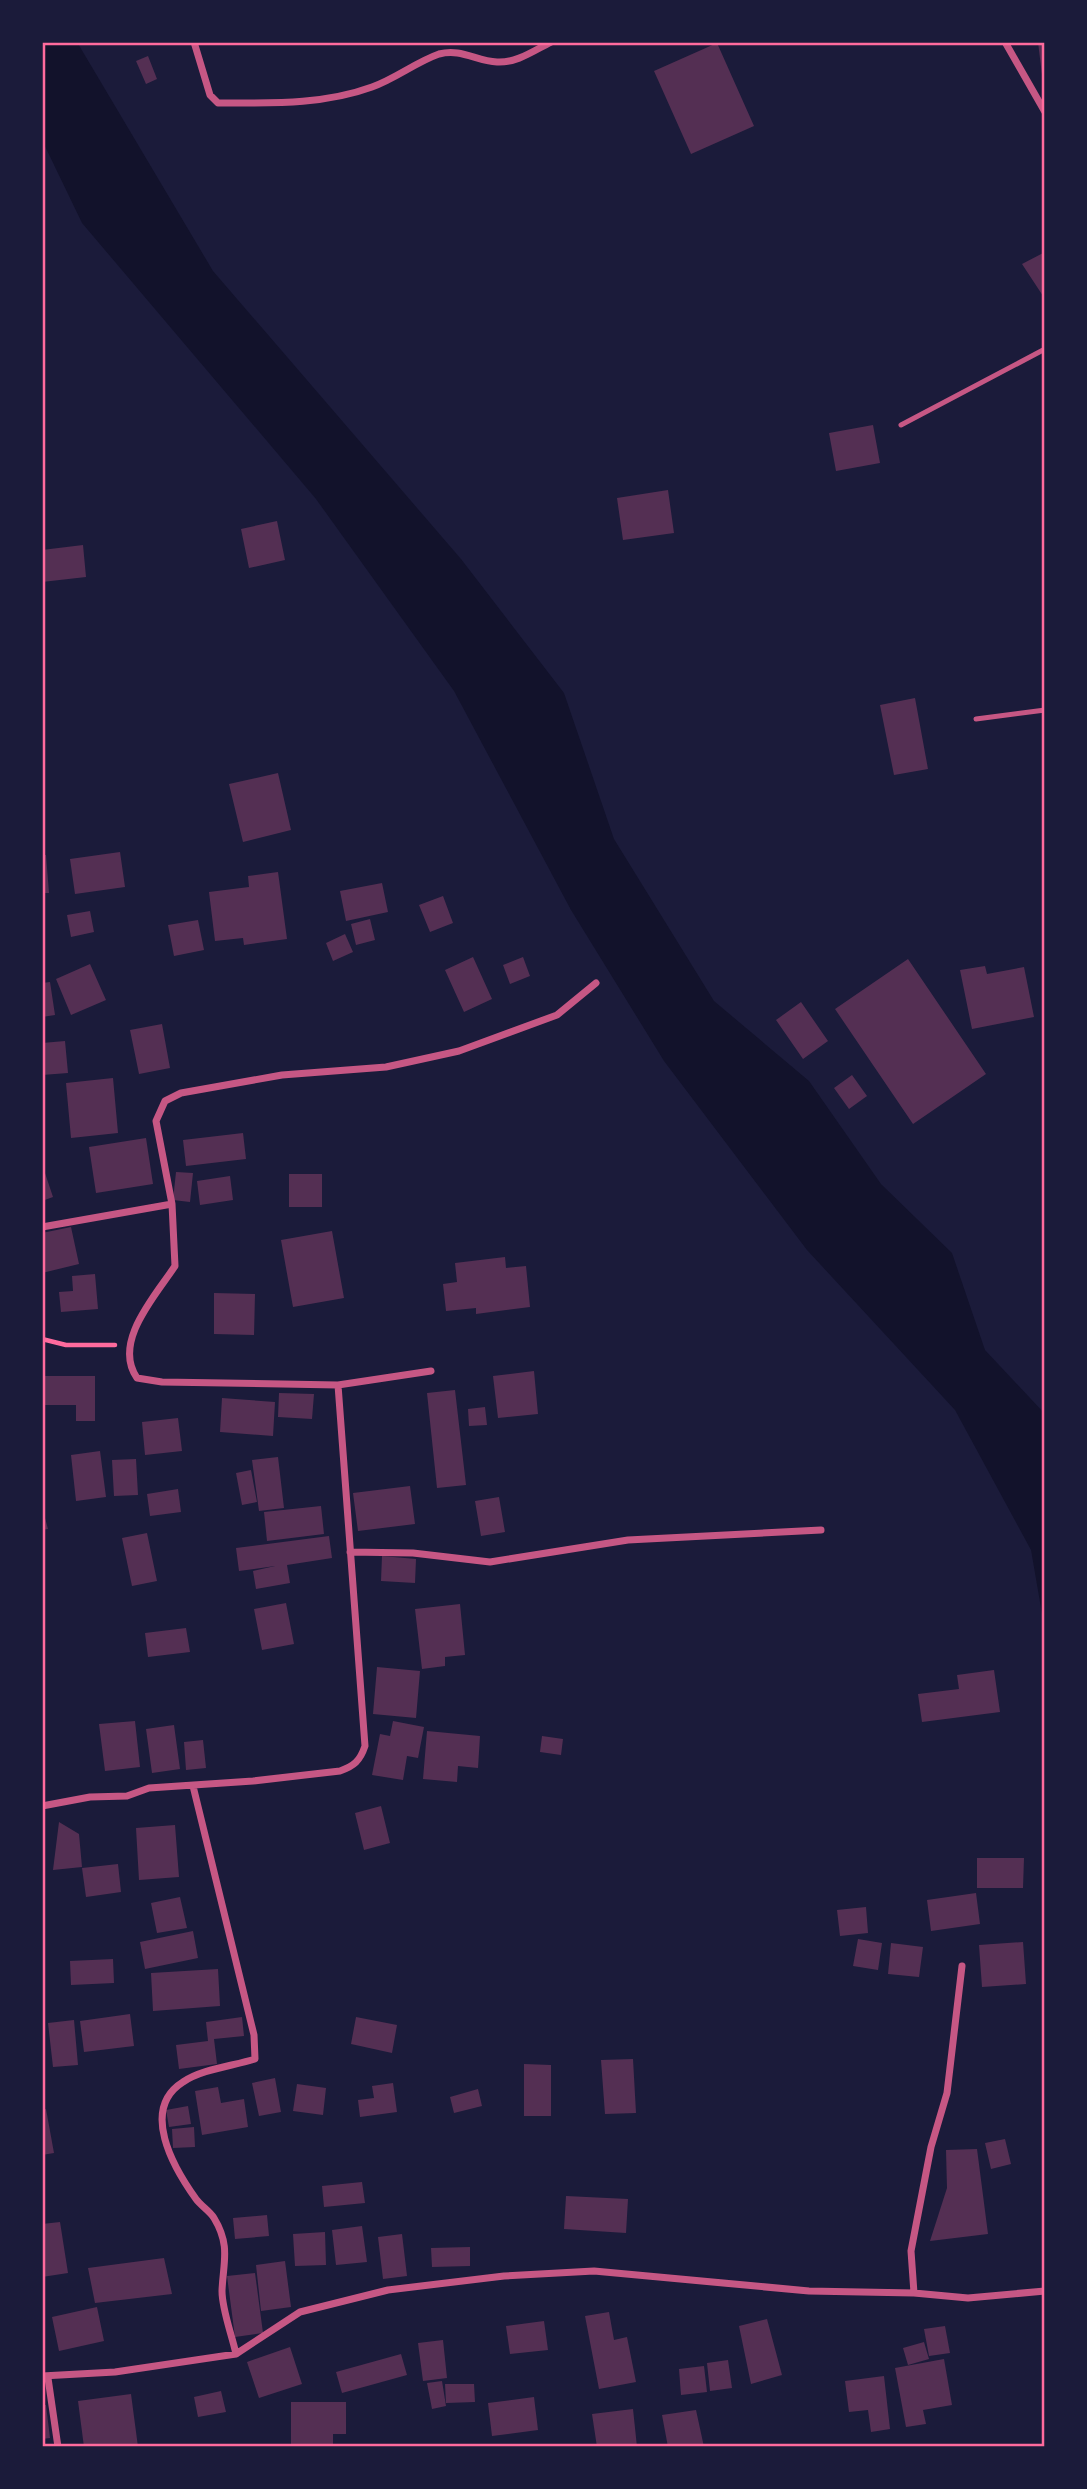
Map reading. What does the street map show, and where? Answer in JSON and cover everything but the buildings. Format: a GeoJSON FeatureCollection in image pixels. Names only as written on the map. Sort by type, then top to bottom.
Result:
{"type":"FeatureCollection","features":[{"type":"Feature","properties":{"kind":"street"},"geometry":{"type":"LineString","coordinates":[[194,42],[210,95],[218,103],[281,103],[335,97],[372,87],[438,55],[455,51],[494,62],[515,61],[551,42]]}},
{"type":"Feature","properties":{"kind":"street"},"geometry":{"type":"LineString","coordinates":[[1005,42],[1043,103],[1045,112]]}},
{"type":"Feature","properties":{"kind":"street"},"geometry":{"type":"LineString","coordinates":[[431,1371],[338,1385],[162,1382],[137,1378],[129,1366],[130,1345],[155,1293],[175,1266],[172,1204],[156,1121],[165,1101],[181,1093],[282,1075],[386,1067],[458,1051],[557,1015],[596,983]]}},
{"type":"Feature","properties":{"kind":"street"},"geometry":{"type":"LineString","coordinates":[[42,1227],[172,1204]]}},
{"type":"Feature","properties":{"kind":"street"},"geometry":{"type":"LineString","coordinates":[[42,1806],[90,1797],[127,1796],[149,1788],[340,1771],[353,1767],[361,1757],[365,1746],[338,1385]]}},
{"type":"Feature","properties":{"kind":"street"},"geometry":{"type":"LineString","coordinates":[[350,1552],[413,1553],[489,1562],[628,1540],[821,1530]]}},
{"type":"Feature","properties":{"kind":"street"},"geometry":{"type":"LineString","coordinates":[[193,1786],[254,2035],[255,2059],[185,2080],[167,2095],[160,2115],[173,2162],[197,2201],[214,2217],[224,2245],[226,2273],[222,2292],[236,2354]]}},
{"type":"Feature","properties":{"kind":"street"},"geometry":{"type":"LineString","coordinates":[[914,2293],[911,2251],[932,2147],[947,2093],[962,1966]]}},
{"type":"Feature","properties":{"kind":"street"},"geometry":{"type":"LineString","coordinates":[[58,2447],[45,2377],[236,2354],[300,2312],[388,2290],[503,2276],[594,2271],[809,2291],[914,2293],[968,2298],[1045,2291]]}},
{"type":"Feature","properties":{"kind":"lane"},"geometry":{"type":"LineString","coordinates":[[901,425],[1045,349]]}},
{"type":"Feature","properties":{"kind":"lane"},"geometry":{"type":"LineString","coordinates":[[976,719],[1045,709]]}},
{"type":"Feature","properties":{"kind":"path"},"geometry":{"type":"LineString","coordinates":[[42,1339],[66,1345],[130,1345]]}},
{"type":"Feature","properties":{"kind":"shaded area"},"geometry":{"type":"Polygon","coordinates":[[[42,42],[77,42],[213,271],[461,559],[564,693],[614,839],[714,1001],[809,1081],[881,1184],[952,1253],[985,1350],[1045,1414],[1045,1631],[1031,1550],[955,1410],[807,1250],[664,1061],[571,910],[454,691],[316,499],[82,223],[42,140],[42,42]]]}}]}
